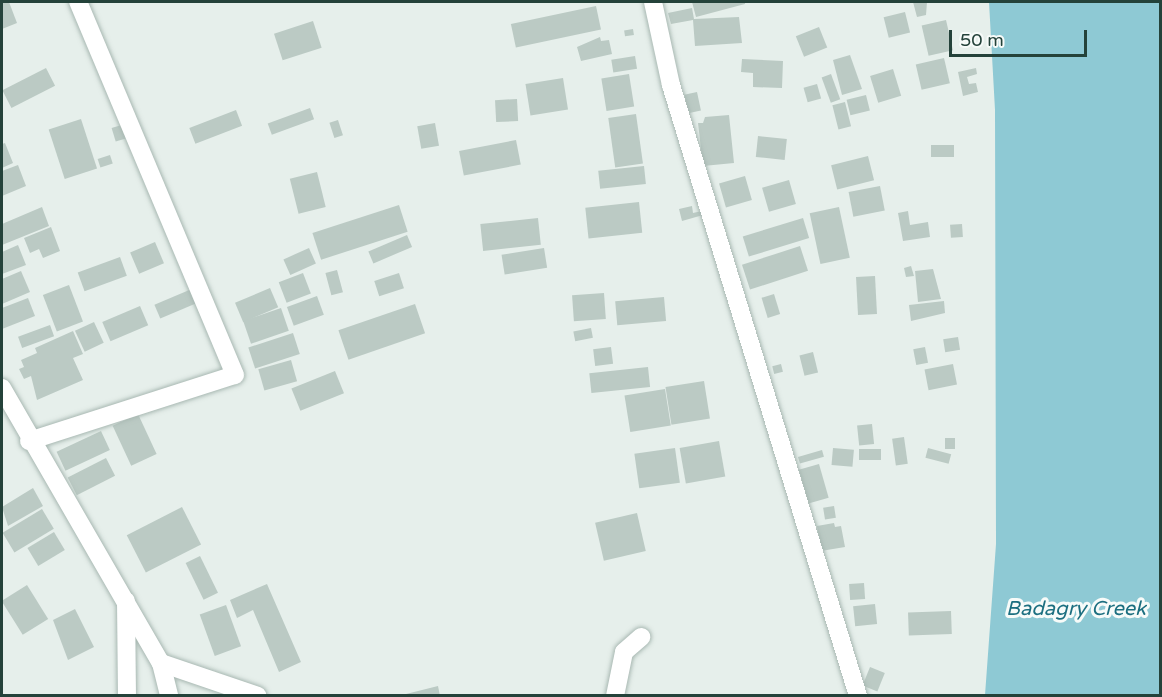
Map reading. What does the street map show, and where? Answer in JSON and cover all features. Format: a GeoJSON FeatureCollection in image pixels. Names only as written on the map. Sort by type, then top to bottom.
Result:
{"type":"FeatureCollection","features":[{"type":"Feature","properties":{"kind":"street"},"geometry":{"type":"LineString","coordinates":[[29,441],[235,375],[78,2]]}},
{"type":"Feature","properties":{"kind":"street"},"geometry":{"type":"LineString","coordinates":[[653,2],[671,85],[858,696]]}},
{"type":"Feature","properties":{"kind":"street"},"geometry":{"type":"LineString","coordinates":[[2,388],[29,441],[126,600],[161,663],[169,696]]}},
{"type":"Feature","properties":{"kind":"street"},"geometry":{"type":"LineString","coordinates":[[126,600],[127,696]]}},
{"type":"Feature","properties":{"kind":"street"},"geometry":{"type":"LineString","coordinates":[[615,696],[624,652],[641,637]]}},
{"type":"Feature","properties":{"kind":"street"},"geometry":{"type":"LineString","coordinates":[[161,663],[258,696]]}},
{"type":"Feature","properties":{"kind":"water","name":"Badagry Creek"},"geometry":{"type":"Polygon","coordinates":[[[989,2],[1160,2],[1160,695],[985,695],[996,544],[995,110],[989,2]]]}},
{"type":"Feature","properties":{"kind":"building"},"geometry":{"type":"Polygon","coordinates":[[[2,2],[9,2],[17,23],[2,29],[2,2]]]}},
{"type":"Feature","properties":{"kind":"building"},"geometry":{"type":"Polygon","coordinates":[[[692,2],[745,2],[745,4],[696,17],[692,2]]]}},
{"type":"Feature","properties":{"kind":"building"},"geometry":{"type":"Polygon","coordinates":[[[913,2],[927,2],[926,15],[917,17],[913,2]]]}},
{"type":"Feature","properties":{"kind":"building"},"geometry":{"type":"Polygon","coordinates":[[[596,6],[601,29],[516,48],[511,24],[596,6]]]}},
{"type":"Feature","properties":{"kind":"building"},"geometry":{"type":"Polygon","coordinates":[[[692,8],[694,19],[739,17],[742,43],[695,46],[693,20],[671,24],[668,13],[692,8]]]}},
{"type":"Feature","properties":{"kind":"building"},"geometry":{"type":"Polygon","coordinates":[[[905,12],[910,32],[889,38],[884,17],[905,12]]]}},
{"type":"Feature","properties":{"kind":"building"},"geometry":{"type":"Polygon","coordinates":[[[946,20],[953,50],[929,56],[922,26],[946,20]]]}},
{"type":"Feature","properties":{"kind":"building"},"geometry":{"type":"Polygon","coordinates":[[[313,21],[322,48],[283,60],[274,34],[313,21]]]}},
{"type":"Feature","properties":{"kind":"building"},"geometry":{"type":"Polygon","coordinates":[[[819,27],[827,47],[804,57],[796,36],[819,27]]]}},
{"type":"Feature","properties":{"kind":"building"},"geometry":{"type":"Polygon","coordinates":[[[633,29],[634,35],[625,36],[624,30],[633,29]]]}},
{"type":"Feature","properties":{"kind":"building"},"geometry":{"type":"Polygon","coordinates":[[[600,37],[601,41],[609,40],[612,54],[581,61],[577,47],[600,37]]]}},
{"type":"Feature","properties":{"kind":"building"},"geometry":{"type":"Polygon","coordinates":[[[850,55],[862,89],[842,95],[833,60],[850,55]]]}},
{"type":"Feature","properties":{"kind":"building"},"geometry":{"type":"Polygon","coordinates":[[[635,56],[637,69],[613,73],[611,60],[635,56]]]}},
{"type":"Feature","properties":{"kind":"building"},"geometry":{"type":"Polygon","coordinates":[[[944,58],[950,83],[922,90],[916,65],[944,58]]]}},
{"type":"Feature","properties":{"kind":"building"},"geometry":{"type":"Polygon","coordinates":[[[742,59],[783,61],[782,88],[753,87],[753,73],[741,72],[742,59]]]}},
{"type":"Feature","properties":{"kind":"building"},"geometry":{"type":"Polygon","coordinates":[[[46,68],[55,86],[11,108],[2,90],[46,68]]]}},
{"type":"Feature","properties":{"kind":"building"},"geometry":{"type":"Polygon","coordinates":[[[976,68],[977,74],[967,77],[969,84],[976,83],[978,92],[963,96],[958,72],[976,68]]]}},
{"type":"Feature","properties":{"kind":"building"},"geometry":{"type":"Polygon","coordinates":[[[893,69],[901,96],[878,103],[870,76],[893,69]]]}},
{"type":"Feature","properties":{"kind":"building"},"geometry":{"type":"Polygon","coordinates":[[[629,74],[634,107],[607,111],[601,78],[629,74]]]}},
{"type":"Feature","properties":{"kind":"building"},"geometry":{"type":"Polygon","coordinates":[[[831,74],[840,99],[831,103],[822,77],[831,74]]]}},
{"type":"Feature","properties":{"kind":"building"},"geometry":{"type":"Polygon","coordinates":[[[563,78],[568,110],[530,116],[525,84],[563,78]]]}},
{"type":"Feature","properties":{"kind":"building"},"geometry":{"type":"Polygon","coordinates":[[[817,84],[821,98],[808,102],[804,88],[817,84]]]}},
{"type":"Feature","properties":{"kind":"building"},"geometry":{"type":"Polygon","coordinates":[[[697,92],[701,111],[688,113],[684,95],[697,92]]]}},
{"type":"Feature","properties":{"kind":"building"},"geometry":{"type":"Polygon","coordinates":[[[866,95],[870,111],[850,115],[847,100],[866,95]]]}},
{"type":"Feature","properties":{"kind":"building"},"geometry":{"type":"Polygon","coordinates":[[[517,99],[518,121],[496,122],[495,100],[517,99]]]}},
{"type":"Feature","properties":{"kind":"building"},"geometry":{"type":"Polygon","coordinates":[[[845,102],[851,126],[838,129],[832,105],[845,102]]]}},
{"type":"Feature","properties":{"kind":"building"},"geometry":{"type":"Polygon","coordinates":[[[310,108],[314,119],[272,135],[268,123],[310,108]]]}},
{"type":"Feature","properties":{"kind":"building"},"geometry":{"type":"Polygon","coordinates":[[[236,110],[242,126],[195,144],[189,128],[236,110]]]}},
{"type":"Feature","properties":{"kind":"building"},"geometry":{"type":"Polygon","coordinates":[[[636,114],[643,164],[615,167],[608,118],[636,114]]]}},
{"type":"Feature","properties":{"kind":"building"},"geometry":{"type":"Polygon","coordinates":[[[729,115],[734,163],[703,166],[698,123],[703,123],[705,117],[729,115]]]}},
{"type":"Feature","properties":{"kind":"building"},"geometry":{"type":"Polygon","coordinates":[[[81,119],[97,168],[65,179],[49,130],[81,119]]]}},
{"type":"Feature","properties":{"kind":"building"},"geometry":{"type":"Polygon","coordinates":[[[338,120],[343,135],[334,138],[329,123],[338,120]]]}},
{"type":"Feature","properties":{"kind":"building"},"geometry":{"type":"Polygon","coordinates":[[[435,123],[439,146],[421,149],[417,126],[435,123]]]}},
{"type":"Feature","properties":{"kind":"building"},"geometry":{"type":"Polygon","coordinates":[[[125,124],[129,137],[116,141],[112,128],[125,124]]]}},
{"type":"Feature","properties":{"kind":"building"},"geometry":{"type":"Polygon","coordinates":[[[758,136],[787,139],[785,160],[756,157],[758,136]]]}},
{"type":"Feature","properties":{"kind":"building"},"geometry":{"type":"Polygon","coordinates":[[[516,140],[521,165],[464,176],[459,151],[516,140]]]}},
{"type":"Feature","properties":{"kind":"building"},"geometry":{"type":"Polygon","coordinates":[[[5,143],[13,163],[2,168],[2,144],[5,143]]]}},
{"type":"Feature","properties":{"kind":"building"},"geometry":{"type":"Polygon","coordinates":[[[931,145],[954,145],[954,157],[931,157],[931,145]]]}},
{"type":"Feature","properties":{"kind":"building"},"geometry":{"type":"Polygon","coordinates":[[[110,155],[113,164],[100,168],[98,159],[110,155]]]}},
{"type":"Feature","properties":{"kind":"building"},"geometry":{"type":"Polygon","coordinates":[[[868,156],[874,180],[837,189],[831,165],[868,156]]]}},
{"type":"Feature","properties":{"kind":"building"},"geometry":{"type":"Polygon","coordinates":[[[18,165],[26,186],[2,196],[2,171],[18,165]]]}},
{"type":"Feature","properties":{"kind":"building"},"geometry":{"type":"Polygon","coordinates":[[[644,166],[646,184],[600,189],[598,171],[644,166]]]}},
{"type":"Feature","properties":{"kind":"building"},"geometry":{"type":"Polygon","coordinates":[[[317,172],[326,207],[299,214],[290,179],[317,172]]]}},
{"type":"Feature","properties":{"kind":"building"},"geometry":{"type":"Polygon","coordinates":[[[745,176],[752,200],[726,207],[719,183],[745,176]]]}},
{"type":"Feature","properties":{"kind":"building"},"geometry":{"type":"Polygon","coordinates":[[[789,180],[796,204],[769,212],[762,188],[789,180]]]}},
{"type":"Feature","properties":{"kind":"building"},"geometry":{"type":"Polygon","coordinates":[[[880,186],[885,211],[853,217],[849,192],[880,186]]]}},
{"type":"Feature","properties":{"kind":"building"},"geometry":{"type":"Polygon","coordinates":[[[639,202],[642,233],[589,238],[585,208],[639,202]]]}},
{"type":"Feature","properties":{"kind":"building"},"geometry":{"type":"Polygon","coordinates":[[[399,205],[408,232],[321,260],[312,233],[399,205]]]}},
{"type":"Feature","properties":{"kind":"building"},"geometry":{"type":"Polygon","coordinates":[[[692,206],[693,213],[702,211],[703,215],[682,221],[679,209],[692,206]]]}},
{"type":"Feature","properties":{"kind":"building"},"geometry":{"type":"Polygon","coordinates":[[[42,207],[49,226],[2,245],[2,224],[42,207]]]}},
{"type":"Feature","properties":{"kind":"building"},"geometry":{"type":"Polygon","coordinates":[[[839,207],[850,258],[820,264],[810,213],[839,207]]]}},
{"type":"Feature","properties":{"kind":"building"},"geometry":{"type":"Polygon","coordinates":[[[908,211],[910,225],[928,222],[930,237],[903,241],[898,213],[908,211]]]}},
{"type":"Feature","properties":{"kind":"building"},"geometry":{"type":"Polygon","coordinates":[[[538,218],[541,245],[483,251],[480,224],[538,218]]]}},
{"type":"Feature","properties":{"kind":"building"},"geometry":{"type":"Polygon","coordinates":[[[803,218],[809,238],[749,257],[743,236],[803,218]]]}},
{"type":"Feature","properties":{"kind":"building"},"geometry":{"type":"Polygon","coordinates":[[[962,224],[963,237],[951,238],[950,225],[962,224]]]}},
{"type":"Feature","properties":{"kind":"building"},"geometry":{"type":"Polygon","coordinates":[[[51,227],[60,251],[43,258],[39,249],[30,253],[24,238],[51,227]]]}},
{"type":"Feature","properties":{"kind":"building"},"geometry":{"type":"Polygon","coordinates":[[[407,235],[412,247],[373,263],[368,251],[407,235]]]}},
{"type":"Feature","properties":{"kind":"building"},"geometry":{"type":"Polygon","coordinates":[[[155,242],[164,263],[139,274],[130,253],[155,242]]]}},
{"type":"Feature","properties":{"kind":"building"},"geometry":{"type":"Polygon","coordinates":[[[18,245],[26,265],[2,274],[2,252],[18,245]]]}},
{"type":"Feature","properties":{"kind":"building"},"geometry":{"type":"Polygon","coordinates":[[[800,246],[808,271],[750,290],[742,265],[800,246]]]}},
{"type":"Feature","properties":{"kind":"building"},"geometry":{"type":"Polygon","coordinates":[[[309,248],[316,264],[290,275],[283,259],[309,248]]]}},
{"type":"Feature","properties":{"kind":"building"},"geometry":{"type":"Polygon","coordinates":[[[544,248],[547,268],[505,274],[502,255],[544,248]]]}},
{"type":"Feature","properties":{"kind":"building"},"geometry":{"type":"Polygon","coordinates":[[[120,257],[127,276],[85,291],[78,272],[120,257]]]}},
{"type":"Feature","properties":{"kind":"building"},"geometry":{"type":"Polygon","coordinates":[[[911,266],[914,276],[906,277],[904,268],[911,266]]]}},
{"type":"Feature","properties":{"kind":"building"},"geometry":{"type":"Polygon","coordinates":[[[933,269],[941,299],[918,302],[915,271],[933,269]]]}},
{"type":"Feature","properties":{"kind":"building"},"geometry":{"type":"Polygon","coordinates":[[[337,270],[343,292],[331,295],[325,273],[337,270]]]}},
{"type":"Feature","properties":{"kind":"building"},"geometry":{"type":"Polygon","coordinates":[[[21,271],[30,292],[2,304],[2,279],[21,271]]]}},
{"type":"Feature","properties":{"kind":"building"},"geometry":{"type":"Polygon","coordinates":[[[303,273],[311,294],[287,303],[279,282],[303,273]]]}},
{"type":"Feature","properties":{"kind":"building"},"geometry":{"type":"Polygon","coordinates":[[[399,273],[404,288],[379,296],[374,281],[399,273]]]}},
{"type":"Feature","properties":{"kind":"building"},"geometry":{"type":"Polygon","coordinates":[[[875,276],[877,314],[858,315],[856,277],[875,276]]]}},
{"type":"Feature","properties":{"kind":"building"},"geometry":{"type":"Polygon","coordinates":[[[69,285],[83,321],[57,331],[43,295],[69,285]]]}},
{"type":"Feature","properties":{"kind":"building"},"geometry":{"type":"Polygon","coordinates":[[[194,288],[200,302],[160,319],[154,305],[194,288]]]}},
{"type":"Feature","properties":{"kind":"building"},"geometry":{"type":"Polygon","coordinates":[[[270,288],[278,307],[243,322],[235,303],[270,288]]]}},
{"type":"Feature","properties":{"kind":"building"},"geometry":{"type":"Polygon","coordinates":[[[604,293],[606,319],[574,321],[572,295],[604,293]]]}},
{"type":"Feature","properties":{"kind":"building"},"geometry":{"type":"Polygon","coordinates":[[[774,294],[780,314],[768,318],[762,298],[774,294]]]}},
{"type":"Feature","properties":{"kind":"building"},"geometry":{"type":"Polygon","coordinates":[[[317,296],[324,315],[294,326],[287,307],[317,296]]]}},
{"type":"Feature","properties":{"kind":"building"},"geometry":{"type":"Polygon","coordinates":[[[664,297],[666,321],[617,325],[615,301],[664,297]]]}},
{"type":"Feature","properties":{"kind":"building"},"geometry":{"type":"Polygon","coordinates":[[[28,298],[35,316],[2,329],[2,308],[28,298]]]}},
{"type":"Feature","properties":{"kind":"building"},"geometry":{"type":"Polygon","coordinates":[[[944,301],[945,313],[911,321],[909,305],[944,301]]]}},
{"type":"Feature","properties":{"kind":"building"},"geometry":{"type":"Polygon","coordinates":[[[415,304],[425,333],[349,360],[338,330],[415,304]]]}},
{"type":"Feature","properties":{"kind":"building"},"geometry":{"type":"Polygon","coordinates":[[[140,306],[148,325],[110,341],[102,322],[140,306]]]}},
{"type":"Feature","properties":{"kind":"building"},"geometry":{"type":"Polygon","coordinates":[[[281,308],[289,331],[251,344],[243,321],[281,308]]]}},
{"type":"Feature","properties":{"kind":"building"},"geometry":{"type":"Polygon","coordinates":[[[94,322],[104,343],[85,352],[75,331],[94,322]]]}},
{"type":"Feature","properties":{"kind":"building"},"geometry":{"type":"Polygon","coordinates":[[[50,325],[54,336],[22,348],[18,337],[50,325]]]}},
{"type":"Feature","properties":{"kind":"building"},"geometry":{"type":"Polygon","coordinates":[[[591,328],[593,338],[575,341],[573,331],[591,328]]]}},
{"type":"Feature","properties":{"kind":"building"},"geometry":{"type":"Polygon","coordinates":[[[73,331],[83,354],[73,358],[83,380],[37,400],[31,376],[24,379],[19,369],[24,367],[21,360],[37,353],[35,348],[73,331]]]}},
{"type":"Feature","properties":{"kind":"building"},"geometry":{"type":"Polygon","coordinates":[[[293,333],[300,354],[255,368],[248,348],[293,333]]]}},
{"type":"Feature","properties":{"kind":"building"},"geometry":{"type":"Polygon","coordinates":[[[958,337],[960,350],[945,352],[943,339],[958,337]]]}},
{"type":"Feature","properties":{"kind":"building"},"geometry":{"type":"Polygon","coordinates":[[[611,347],[613,364],[595,366],[593,349],[611,347]]]}},
{"type":"Feature","properties":{"kind":"building"},"geometry":{"type":"Polygon","coordinates":[[[925,347],[928,363],[916,365],[913,349],[925,347]]]}},
{"type":"Feature","properties":{"kind":"building"},"geometry":{"type":"Polygon","coordinates":[[[813,352],[818,372],[804,376],[799,355],[813,352]]]}},
{"type":"Feature","properties":{"kind":"building"},"geometry":{"type":"Polygon","coordinates":[[[291,360],[297,381],[264,391],[258,369],[291,360]]]}},
{"type":"Feature","properties":{"kind":"building"},"geometry":{"type":"Polygon","coordinates":[[[781,364],[783,372],[774,374],[772,366],[781,364]]]}},
{"type":"Feature","properties":{"kind":"building"},"geometry":{"type":"Polygon","coordinates":[[[953,364],[957,385],[929,390],[925,370],[953,364]]]}},
{"type":"Feature","properties":{"kind":"building"},"geometry":{"type":"Polygon","coordinates":[[[648,367],[650,387],[591,393],[589,373],[648,367]]]}},
{"type":"Feature","properties":{"kind":"building"},"geometry":{"type":"Polygon","coordinates":[[[335,371],[344,393],[300,411],[291,389],[335,371]]]}},
{"type":"Feature","properties":{"kind":"building"},"geometry":{"type":"Polygon","coordinates":[[[704,381],[710,419],[671,425],[665,387],[704,381]]]}},
{"type":"Feature","properties":{"kind":"building"},"geometry":{"type":"Polygon","coordinates":[[[665,389],[671,426],[630,432],[625,395],[665,389]]]}},
{"type":"Feature","properties":{"kind":"building"},"geometry":{"type":"Polygon","coordinates":[[[138,414],[157,454],[131,466],[113,426],[138,414]]]}},
{"type":"Feature","properties":{"kind":"building"},"geometry":{"type":"Polygon","coordinates":[[[872,424],[874,444],[859,445],[857,426],[872,424]]]}},
{"type":"Feature","properties":{"kind":"building"},"geometry":{"type":"Polygon","coordinates":[[[101,431],[110,450],[65,471],[57,452],[101,431]]]}},
{"type":"Feature","properties":{"kind":"building"},"geometry":{"type":"Polygon","coordinates":[[[904,437],[908,464],[896,465],[892,439],[904,437]]]}},
{"type":"Feature","properties":{"kind":"building"},"geometry":{"type":"Polygon","coordinates":[[[945,438],[955,438],[955,449],[945,449],[945,438]]]}},
{"type":"Feature","properties":{"kind":"building"},"geometry":{"type":"Polygon","coordinates":[[[719,441],[725,476],[686,483],[680,448],[719,441]]]}},
{"type":"Feature","properties":{"kind":"building"},"geometry":{"type":"Polygon","coordinates":[[[675,448],[680,483],[639,488],[634,454],[675,448]]]}},
{"type":"Feature","properties":{"kind":"building"},"geometry":{"type":"Polygon","coordinates":[[[833,448],[854,450],[852,467],[832,465],[833,448]]]}},
{"type":"Feature","properties":{"kind":"building"},"geometry":{"type":"Polygon","coordinates":[[[928,448],[951,454],[949,464],[925,458],[928,448]]]}},
{"type":"Feature","properties":{"kind":"building"},"geometry":{"type":"Polygon","coordinates":[[[859,449],[881,449],[881,460],[859,460],[859,449]]]}},
{"type":"Feature","properties":{"kind":"building"},"geometry":{"type":"Polygon","coordinates":[[[822,450],[824,457],[800,464],[798,457],[822,450]]]}},
{"type":"Feature","properties":{"kind":"building"},"geometry":{"type":"Polygon","coordinates":[[[106,458],[115,476],[77,495],[68,478],[106,458]]]}},
{"type":"Feature","properties":{"kind":"building"},"geometry":{"type":"Polygon","coordinates":[[[819,464],[829,498],[808,503],[799,470],[819,464]]]}},
{"type":"Feature","properties":{"kind":"building"},"geometry":{"type":"Polygon","coordinates":[[[33,488],[43,506],[8,526],[2,507],[33,488]]]}},
{"type":"Feature","properties":{"kind":"building"},"geometry":{"type":"Polygon","coordinates":[[[834,506],[836,518],[825,520],[823,508],[834,506]]]}},
{"type":"Feature","properties":{"kind":"building"},"geometry":{"type":"Polygon","coordinates":[[[182,507],[201,544],[146,573],[127,535],[182,507]]]}},
{"type":"Feature","properties":{"kind":"building"},"geometry":{"type":"Polygon","coordinates":[[[42,509],[54,529],[14,552],[3,533],[42,509]]]}},
{"type":"Feature","properties":{"kind":"building"},"geometry":{"type":"Polygon","coordinates":[[[637,513],[646,551],[604,561],[595,523],[637,513]]]}},
{"type":"Feature","properties":{"kind":"building"},"geometry":{"type":"Polygon","coordinates":[[[834,523],[835,527],[841,526],[845,547],[821,551],[817,526],[834,523]]]}},
{"type":"Feature","properties":{"kind":"building"},"geometry":{"type":"Polygon","coordinates":[[[54,532],[65,550],[38,566],[27,548],[54,532]]]}},
{"type":"Feature","properties":{"kind":"building"},"geometry":{"type":"Polygon","coordinates":[[[200,556],[218,593],[204,600],[186,563],[200,556]]]}},
{"type":"Feature","properties":{"kind":"building"},"geometry":{"type":"Polygon","coordinates":[[[864,583],[865,599],[850,600],[849,584],[864,583]]]}},
{"type":"Feature","properties":{"kind":"building"},"geometry":{"type":"Polygon","coordinates":[[[267,584],[301,662],[279,672],[253,610],[237,618],[230,600],[267,584]]]}},
{"type":"Feature","properties":{"kind":"building"},"geometry":{"type":"Polygon","coordinates":[[[27,585],[48,619],[23,635],[2,601],[27,585]]]}},
{"type":"Feature","properties":{"kind":"building"},"geometry":{"type":"Polygon","coordinates":[[[875,604],[877,624],[855,626],[853,606],[875,604]]]}},
{"type":"Feature","properties":{"kind":"building"},"geometry":{"type":"Polygon","coordinates":[[[226,605],[241,646],[215,656],[200,615],[226,605]]]}},
{"type":"Feature","properties":{"kind":"building"},"geometry":{"type":"Polygon","coordinates":[[[75,609],[94,647],[68,660],[53,620],[75,609]]]}},
{"type":"Feature","properties":{"kind":"building"},"geometry":{"type":"Polygon","coordinates":[[[951,611],[952,634],[909,635],[908,613],[951,611]]]}},
{"type":"Feature","properties":{"kind":"building"},"geometry":{"type":"Polygon","coordinates":[[[870,667],[885,673],[877,692],[863,686],[870,667]]]}},
{"type":"Feature","properties":{"kind":"building"},"geometry":{"type":"Polygon","coordinates":[[[438,686],[440,696],[402,695],[438,686]]]}}]}
